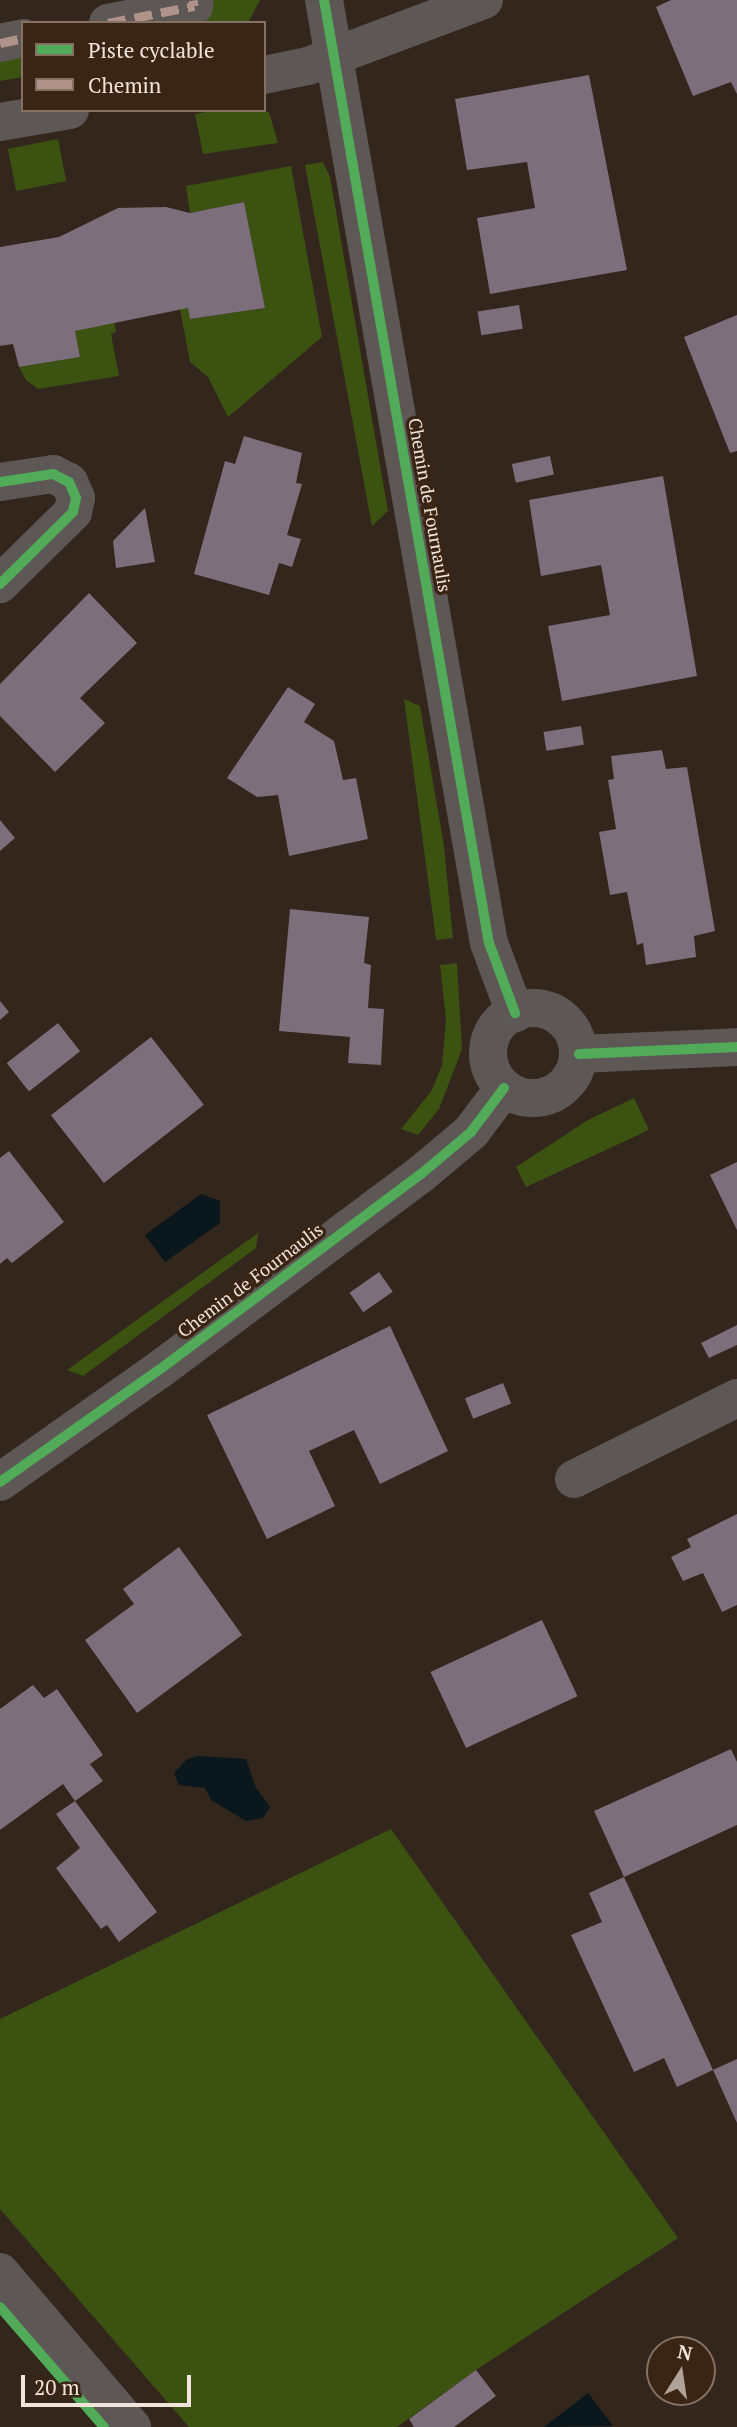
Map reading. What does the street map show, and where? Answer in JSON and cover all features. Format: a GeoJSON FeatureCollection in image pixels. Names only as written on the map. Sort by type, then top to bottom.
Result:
{"type":"FeatureCollection","features":[{"type":"Feature","properties":{"kind":"street"},"geometry":{"type":"LineString","coordinates":[[118,21],[194,6],[193,0]]}},
{"type":"Feature","properties":{"kind":"street","name":"Chemin de Fournaulis"},"geometry":{"type":"LineString","coordinates":[[324,0],[489,943],[515,1013]]}},
{"type":"Feature","properties":{"kind":"street"},"geometry":{"type":"LineString","coordinates":[[266,74],[334,55],[484,0]]}},
{"type":"Feature","properties":{"kind":"street"},"geometry":{"type":"LineString","coordinates":[[0,43],[21,38]]}},
{"type":"Feature","properties":{"kind":"street"},"geometry":{"type":"LineString","coordinates":[[0,122],[58,112]]}},
{"type":"Feature","properties":{"kind":"street"},"geometry":{"type":"LineString","coordinates":[[0,482],[52,474],[69,482],[76,498],[73,512],[0,584]]}},
{"type":"Feature","properties":{"kind":"street"},"geometry":{"type":"LineString","coordinates":[[544,1010],[562,1018],[575,1034],[579,1054],[574,1074],[561,1090],[543,1097],[523,1097],[504,1088],[492,1072],[488,1053],[493,1032],[515,1013],[544,1010]]}},
{"type":"Feature","properties":{"kind":"street"},"geometry":{"type":"LineString","coordinates":[[579,1054],[737,1046]]}},
{"type":"Feature","properties":{"kind":"street","name":"Chemin de Fournaulis"},"geometry":{"type":"LineString","coordinates":[[0,1482],[159,1370],[421,1174],[480,1124],[504,1088]]}},
{"type":"Feature","properties":{"kind":"street"},"geometry":{"type":"LineString","coordinates":[[574,1479],[737,1398]]}},
{"type":"Feature","properties":{"kind":"street"},"geometry":{"type":"LineString","coordinates":[[0,2272],[132,2427]]}},
{"type":"Feature","properties":{"kind":"green space"},"geometry":{"type":"Polygon","coordinates":[[[193,0],[260,0],[249,21],[115,21],[193,0]]]}},
{"type":"Feature","properties":{"kind":"green space"},"geometry":{"type":"Polygon","coordinates":[[[21,38],[21,77],[0,81],[0,43],[21,38]]]}},
{"type":"Feature","properties":{"kind":"green space"},"geometry":{"type":"Polygon","coordinates":[[[269,112],[278,143],[203,154],[195,114],[269,112]]]}},
{"type":"Feature","properties":{"kind":"green space"},"geometry":{"type":"Polygon","coordinates":[[[58,139],[66,181],[16,191],[8,149],[58,139]]]}},
{"type":"Feature","properties":{"kind":"green space"},"geometry":{"type":"Polygon","coordinates":[[[323,162],[330,177],[388,511],[372,526],[305,165],[323,162]]]}},
{"type":"Feature","properties":{"kind":"green space"},"geometry":{"type":"Polygon","coordinates":[[[291,166],[322,337],[228,417],[208,377],[190,362],[180,309],[188,308],[191,319],[265,308],[244,202],[190,213],[186,186],[291,166]]]}},
{"type":"Feature","properties":{"kind":"green space"},"geometry":{"type":"Polygon","coordinates":[[[114,322],[116,332],[111,334],[119,376],[38,389],[26,380],[19,367],[80,357],[75,331],[114,322]]]}},
{"type":"Feature","properties":{"kind":"green space"},"geometry":{"type":"Polygon","coordinates":[[[404,699],[420,706],[444,846],[453,938],[436,940],[404,699]]]}},
{"type":"Feature","properties":{"kind":"green space"},"geometry":{"type":"Polygon","coordinates":[[[457,963],[462,1049],[439,1109],[418,1135],[401,1129],[432,1090],[442,1065],[446,1019],[440,965],[457,963]]]}},
{"type":"Feature","properties":{"kind":"green space"},"geometry":{"type":"Polygon","coordinates":[[[634,1098],[649,1130],[526,1187],[516,1167],[588,1120],[634,1098]]]}},
{"type":"Feature","properties":{"kind":"green space"},"geometry":{"type":"Polygon","coordinates":[[[258,1233],[256,1248],[83,1376],[67,1370],[258,1233]]]}},
{"type":"Feature","properties":{"kind":"green space"},"geometry":{"type":"Polygon","coordinates":[[[391,1829],[678,2238],[476,2370],[397,2427],[189,2427],[0,2209],[0,2019],[391,1829]]]}},
{"type":"Feature","properties":{"kind":"shaded area"},"geometry":{"type":"Polygon","coordinates":[[[201,1194],[220,1201],[220,1223],[165,1262],[145,1235],[201,1194]]]}},
{"type":"Feature","properties":{"kind":"shaded area"},"geometry":{"type":"Polygon","coordinates":[[[197,1756],[246,1759],[256,1788],[270,1807],[263,1818],[246,1821],[211,1800],[205,1788],[179,1785],[174,1773],[186,1760],[197,1756]]]}},
{"type":"Feature","properties":{"kind":"shaded area"},"geometry":{"type":"Polygon","coordinates":[[[588,2393],[613,2426],[544,2427],[588,2393]]]}},
{"type":"Feature","properties":{"kind":"building"},"geometry":{"type":"Polygon","coordinates":[[[671,0],[737,0],[737,94],[731,82],[693,96],[656,7],[671,0]]]}},
{"type":"Feature","properties":{"kind":"building"},"geometry":{"type":"Polygon","coordinates":[[[589,75],[627,270],[490,294],[477,218],[535,208],[527,162],[467,170],[455,99],[589,75]]]}},
{"type":"Feature","properties":{"kind":"building"},"geometry":{"type":"Polygon","coordinates":[[[244,202],[265,308],[190,319],[188,308],[75,331],[80,357],[19,367],[13,344],[0,346],[0,247],[59,237],[118,208],[166,207],[190,213],[244,202]]]}},
{"type":"Feature","properties":{"kind":"building"},"geometry":{"type":"Polygon","coordinates":[[[519,305],[523,329],[481,335],[478,312],[519,305]]]}},
{"type":"Feature","properties":{"kind":"building"},"geometry":{"type":"Polygon","coordinates":[[[737,315],[737,451],[730,453],[684,337],[737,315]]]}},
{"type":"Feature","properties":{"kind":"building"},"geometry":{"type":"Polygon","coordinates":[[[244,436],[302,453],[296,483],[302,484],[287,535],[301,539],[292,567],[279,563],[269,595],[194,574],[225,461],[235,464],[244,436]]]}},
{"type":"Feature","properties":{"kind":"building"},"geometry":{"type":"Polygon","coordinates":[[[550,456],[554,475],[516,483],[512,464],[550,456]]]}},
{"type":"Feature","properties":{"kind":"building"},"geometry":{"type":"Polygon","coordinates":[[[663,476],[697,676],[562,701],[548,626],[610,615],[601,565],[541,576],[529,500],[663,476]]]}},
{"type":"Feature","properties":{"kind":"building"},"geometry":{"type":"Polygon","coordinates":[[[145,508],[155,562],[116,568],[113,541],[145,508]]]}},
{"type":"Feature","properties":{"kind":"building"},"geometry":{"type":"Polygon","coordinates":[[[89,593],[137,643],[80,698],[105,723],[55,772],[0,716],[0,684],[89,593]]]}},
{"type":"Feature","properties":{"kind":"building"},"geometry":{"type":"Polygon","coordinates":[[[288,687],[315,704],[304,722],[334,741],[343,780],[356,778],[368,839],[289,856],[278,795],[257,797],[227,778],[288,687]]]}},
{"type":"Feature","properties":{"kind":"building"},"geometry":{"type":"Polygon","coordinates":[[[581,726],[584,745],[546,751],[543,732],[581,726]]]}},
{"type":"Feature","properties":{"kind":"building"},"geometry":{"type":"Polygon","coordinates":[[[662,750],[666,769],[687,767],[715,931],[694,936],[696,957],[646,965],[643,943],[637,945],[627,892],[610,895],[599,832],[616,829],[608,780],[614,779],[611,756],[662,750]]]}},
{"type":"Feature","properties":{"kind":"building"},"geometry":{"type":"Polygon","coordinates":[[[0,820],[15,838],[0,851],[0,820]]]}},
{"type":"Feature","properties":{"kind":"building"},"geometry":{"type":"Polygon","coordinates":[[[290,909],[369,917],[364,963],[371,965],[368,1008],[384,1009],[381,1065],[348,1063],[350,1037],[279,1031],[290,909]]]}},
{"type":"Feature","properties":{"kind":"building"},"geometry":{"type":"Polygon","coordinates":[[[0,1001],[9,1012],[0,1020],[0,1001]]]}},
{"type":"Feature","properties":{"kind":"building"},"geometry":{"type":"Polygon","coordinates":[[[58,1023],[80,1051],[29,1091],[7,1063],[58,1023]]]}},
{"type":"Feature","properties":{"kind":"building"},"geometry":{"type":"Polygon","coordinates":[[[151,1037],[204,1105],[104,1183],[51,1115],[151,1037]]]}},
{"type":"Feature","properties":{"kind":"building"},"geometry":{"type":"Polygon","coordinates":[[[9,1151],[64,1222],[12,1263],[7,1258],[0,1264],[0,1158],[9,1151]]]}},
{"type":"Feature","properties":{"kind":"building"},"geometry":{"type":"Polygon","coordinates":[[[737,1162],[737,1230],[710,1175],[737,1162]]]}},
{"type":"Feature","properties":{"kind":"building"},"geometry":{"type":"Polygon","coordinates":[[[379,1272],[393,1292],[363,1312],[350,1293],[379,1272]]]}},
{"type":"Feature","properties":{"kind":"building"},"geometry":{"type":"Polygon","coordinates":[[[737,1325],[737,1345],[709,1358],[701,1343],[737,1325]]]}},
{"type":"Feature","properties":{"kind":"building"},"geometry":{"type":"Polygon","coordinates":[[[390,1326],[448,1451],[380,1484],[354,1430],[309,1451],[335,1506],[267,1539],[207,1415],[390,1326]]]}},
{"type":"Feature","properties":{"kind":"building"},"geometry":{"type":"Polygon","coordinates":[[[503,1383],[511,1403],[473,1419],[465,1398],[503,1383]]]}},
{"type":"Feature","properties":{"kind":"building"},"geometry":{"type":"Polygon","coordinates":[[[737,1514],[737,1605],[722,1612],[703,1573],[683,1581],[671,1557],[691,1547],[687,1539],[737,1514]]]}},
{"type":"Feature","properties":{"kind":"building"},"geometry":{"type":"Polygon","coordinates":[[[179,1547],[242,1635],[137,1713],[85,1640],[134,1604],[123,1589],[179,1547]]]}},
{"type":"Feature","properties":{"kind":"building"},"geometry":{"type":"Polygon","coordinates":[[[542,1620],[577,1696],[466,1748],[431,1672],[542,1620]]]}},
{"type":"Feature","properties":{"kind":"building"},"geometry":{"type":"Polygon","coordinates":[[[33,1685],[44,1698],[57,1689],[103,1755],[90,1764],[103,1781],[75,1801],[63,1784],[0,1830],[0,1709],[33,1685]]]}},
{"type":"Feature","properties":{"kind":"building"},"geometry":{"type":"Polygon","coordinates":[[[731,1749],[737,1762],[737,1825],[624,1877],[594,1811],[731,1749]]]}},
{"type":"Feature","properties":{"kind":"building"},"geometry":{"type":"Polygon","coordinates":[[[75,1801],[157,1912],[119,1942],[107,1925],[101,1929],[56,1868],[80,1848],[56,1814],[75,1801]]]}},
{"type":"Feature","properties":{"kind":"building"},"geometry":{"type":"Polygon","coordinates":[[[624,1877],[713,2070],[677,2087],[664,2058],[634,2072],[571,1935],[602,1922],[589,1893],[624,1877]]]}},
{"type":"Feature","properties":{"kind":"building"},"geometry":{"type":"Polygon","coordinates":[[[737,2059],[737,2123],[713,2070],[737,2059]]]}},
{"type":"Feature","properties":{"kind":"building"},"geometry":{"type":"Polygon","coordinates":[[[476,2370],[496,2396],[454,2427],[414,2427],[409,2419],[476,2370]]]}},
{"type":"Feature","properties":{"kind":"marked path"},"geometry":{"type":"LineString","coordinates":[[118,21],[194,6],[193,0]]}},
{"type":"Feature","properties":{"kind":"marked path"},"geometry":{"type":"LineString","coordinates":[[0,43],[21,38]]}},
{"type":"Feature","properties":{"kind":"cycle path"},"geometry":{"type":"LineString","coordinates":[[324,0],[489,943],[515,1013]]}},
{"type":"Feature","properties":{"kind":"cycle path"},"geometry":{"type":"LineString","coordinates":[[0,482],[53,474],[69,482],[76,498],[73,512],[0,584]]}},
{"type":"Feature","properties":{"kind":"cycle path"},"geometry":{"type":"LineString","coordinates":[[579,1054],[737,1047]]}},
{"type":"Feature","properties":{"kind":"cycle path"},"geometry":{"type":"LineString","coordinates":[[0,1482],[159,1370],[421,1174],[471,1132],[504,1088]]}},
{"type":"Feature","properties":{"kind":"cycle path"},"geometry":{"type":"LineString","coordinates":[[0,2307],[104,2427]]}}]}
